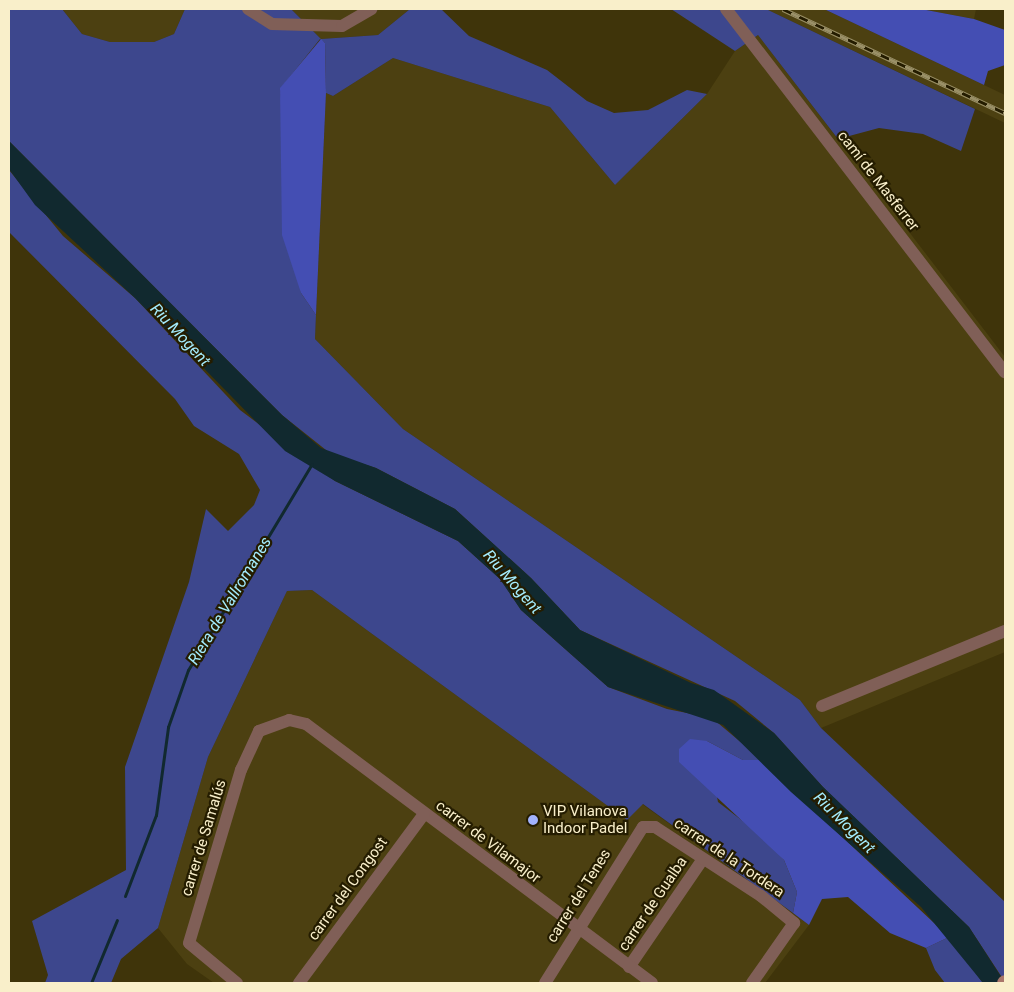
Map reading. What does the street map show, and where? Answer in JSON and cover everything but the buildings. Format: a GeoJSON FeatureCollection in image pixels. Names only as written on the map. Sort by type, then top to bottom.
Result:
{"type":"FeatureCollection","features":[{"type":"Feature","properties":{"kind":"street"},"geometry":{"type":"LineString","coordinates":[[248,9],[272,24],[342,26],[371,9]]}},
{"type":"Feature","properties":{"kind":"street","name":"camí de Masferrer"},"geometry":{"type":"LineString","coordinates":[[726,9],[1005,372]]}},
{"type":"Feature","properties":{"kind":"street"},"geometry":{"type":"LineString","coordinates":[[822,706],[1005,631]]}},
{"type":"Feature","properties":{"kind":"street","name":"carrer de Samalús"},"geometry":{"type":"LineString","coordinates":[[237,983],[189,943],[241,770],[259,731],[289,720],[306,724]]}},
{"type":"Feature","properties":{"kind":"street","name":"carrer de Vilamajor"},"geometry":{"type":"LineString","coordinates":[[306,724],[576,930],[652,983]]}},
{"type":"Feature","properties":{"kind":"street","name":"carrer del Congost"},"geometry":{"type":"LineString","coordinates":[[299,983],[424,814]]}},
{"type":"Feature","properties":{"kind":"street","name":"carrer del Tenes"},"geometry":{"type":"LineString","coordinates":[[545,983],[576,930],[643,827]]}},
{"type":"Feature","properties":{"kind":"street","name":"carrer de la Tordera"},"geometry":{"type":"LineString","coordinates":[[643,827],[655,827],[794,924],[752,983]]}},
{"type":"Feature","properties":{"kind":"street","name":"carrer de Gualba"},"geometry":{"type":"LineString","coordinates":[[630,967],[703,859]]}},
{"type":"Feature","properties":{"kind":"shaded area"},"geometry":{"type":"Polygon","coordinates":[[[9,9],[62,9],[82,34],[110,42],[154,42],[174,34],[185,9],[291,9],[321,39],[378,35],[410,9],[441,9],[469,36],[547,70],[587,101],[614,113],[648,110],[687,90],[707,94],[615,185],[550,107],[393,58],[333,96],[326,93],[325,43],[320,39],[280,89],[301,293],[316,315],[315,339],[403,429],[800,700],[821,728],[1005,902],[1005,982],[969,927],[823,787],[774,733],[735,701],[580,630],[531,578],[455,509],[376,468],[331,454],[282,415],[9,141],[9,9]]]}},
{"type":"Feature","properties":{"kind":"shaded area"},"geometry":{"type":"Polygon","coordinates":[[[62,9],[185,9],[174,34],[154,42],[110,42],[82,34],[62,9]]]}},
{"type":"Feature","properties":{"kind":"shaded area"},"geometry":{"type":"Polygon","coordinates":[[[291,9],[410,9],[378,35],[321,39],[291,9]]]}},
{"type":"Feature","properties":{"kind":"shaded area"},"geometry":{"type":"Polygon","coordinates":[[[671,9],[766,9],[975,109],[961,151],[923,134],[879,128],[838,139],[758,35],[735,51],[671,9]]]}},
{"type":"Feature","properties":{"kind":"shaded area"},"geometry":{"type":"Polygon","coordinates":[[[766,9],[824,9],[1005,95],[1005,123],[766,9]]]}},
{"type":"Feature","properties":{"kind":"shaded area"},"geometry":{"type":"Polygon","coordinates":[[[824,9],[921,9],[974,19],[1005,30],[1005,65],[988,71],[984,85],[824,9]]]}},
{"type":"Feature","properties":{"kind":"shaded area"},"geometry":{"type":"Polygon","coordinates":[[[921,9],[976,9],[974,19],[921,9]]]}},
{"type":"Feature","properties":{"kind":"shaded area"},"geometry":{"type":"Polygon","coordinates":[[[758,35],[1005,357],[1005,652],[821,728],[800,700],[403,429],[315,339],[326,93],[333,96],[393,58],[550,107],[615,185],[707,94],[735,51],[758,35]]]}},
{"type":"Feature","properties":{"kind":"shaded area"},"geometry":{"type":"Polygon","coordinates":[[[321,39],[325,43],[326,93],[316,315],[301,293],[282,235],[280,88],[321,39]]]}},
{"type":"Feature","properties":{"kind":"shaded area"},"geometry":{"type":"Polygon","coordinates":[[[9,170],[63,236],[135,298],[240,410],[335,481],[458,541],[500,579],[521,610],[608,687],[667,709],[712,718],[756,755],[760,760],[743,760],[707,741],[718,802],[766,839],[784,860],[797,892],[793,913],[643,804],[627,820],[312,590],[287,591],[208,757],[158,928],[121,959],[111,983],[45,983],[48,975],[32,921],[126,870],[125,767],[189,582],[206,509],[228,531],[254,505],[260,490],[239,454],[194,426],[175,399],[9,232],[9,170]]]}},
{"type":"Feature","properties":{"kind":"shaded area"},"geometry":{"type":"Polygon","coordinates":[[[312,590],[627,820],[642,804],[809,925],[765,983],[214,983],[187,964],[158,928],[208,757],[287,591],[312,590]]]}},
{"type":"Feature","properties":{"kind":"shaded area"},"geometry":{"type":"Polygon","coordinates":[[[690,739],[707,741],[743,760],[760,760],[949,937],[926,948],[890,933],[848,897],[822,899],[809,925],[793,913],[797,892],[784,860],[679,762],[679,749],[690,739]]]}},
{"type":"Feature","properties":{"kind":"shaded area"},"geometry":{"type":"Polygon","coordinates":[[[949,937],[983,983],[945,983],[935,970],[926,948],[949,937]]]}},
{"type":"Feature","properties":{"kind":"water","name":"Riu Mogent"},"geometry":{"type":"Polygon","coordinates":[[[9,141],[282,415],[321,448],[376,468],[455,509],[531,578],[580,630],[691,683],[714,690],[774,733],[823,787],[969,927],[1005,983],[983,983],[921,907],[791,792],[723,725],[608,687],[521,610],[500,579],[458,541],[335,481],[285,451],[135,298],[35,205],[9,169],[9,141]]]}},
{"type":"Feature","properties":{"kind":"waterway","name":"Riera de Vallromanes"},"geometry":{"type":"LineString","coordinates":[[125,896],[156,815],[168,727],[188,670],[312,464]]}},
{"type":"Feature","properties":{"kind":"waterway","name":"Riera de Vallromanes"},"geometry":{"type":"LineString","coordinates":[[91,983],[117,920]]}},
{"type":"Feature","properties":{"kind":"railway"},"geometry":{"type":"LineString","coordinates":[[783,9],[1005,113]]}},
{"type":"Feature","properties":{"kind":"place","name":"VIP Vilanova Indoor Padel"},"geometry":{"type":"Point","coordinates":[533,820]}}]}
